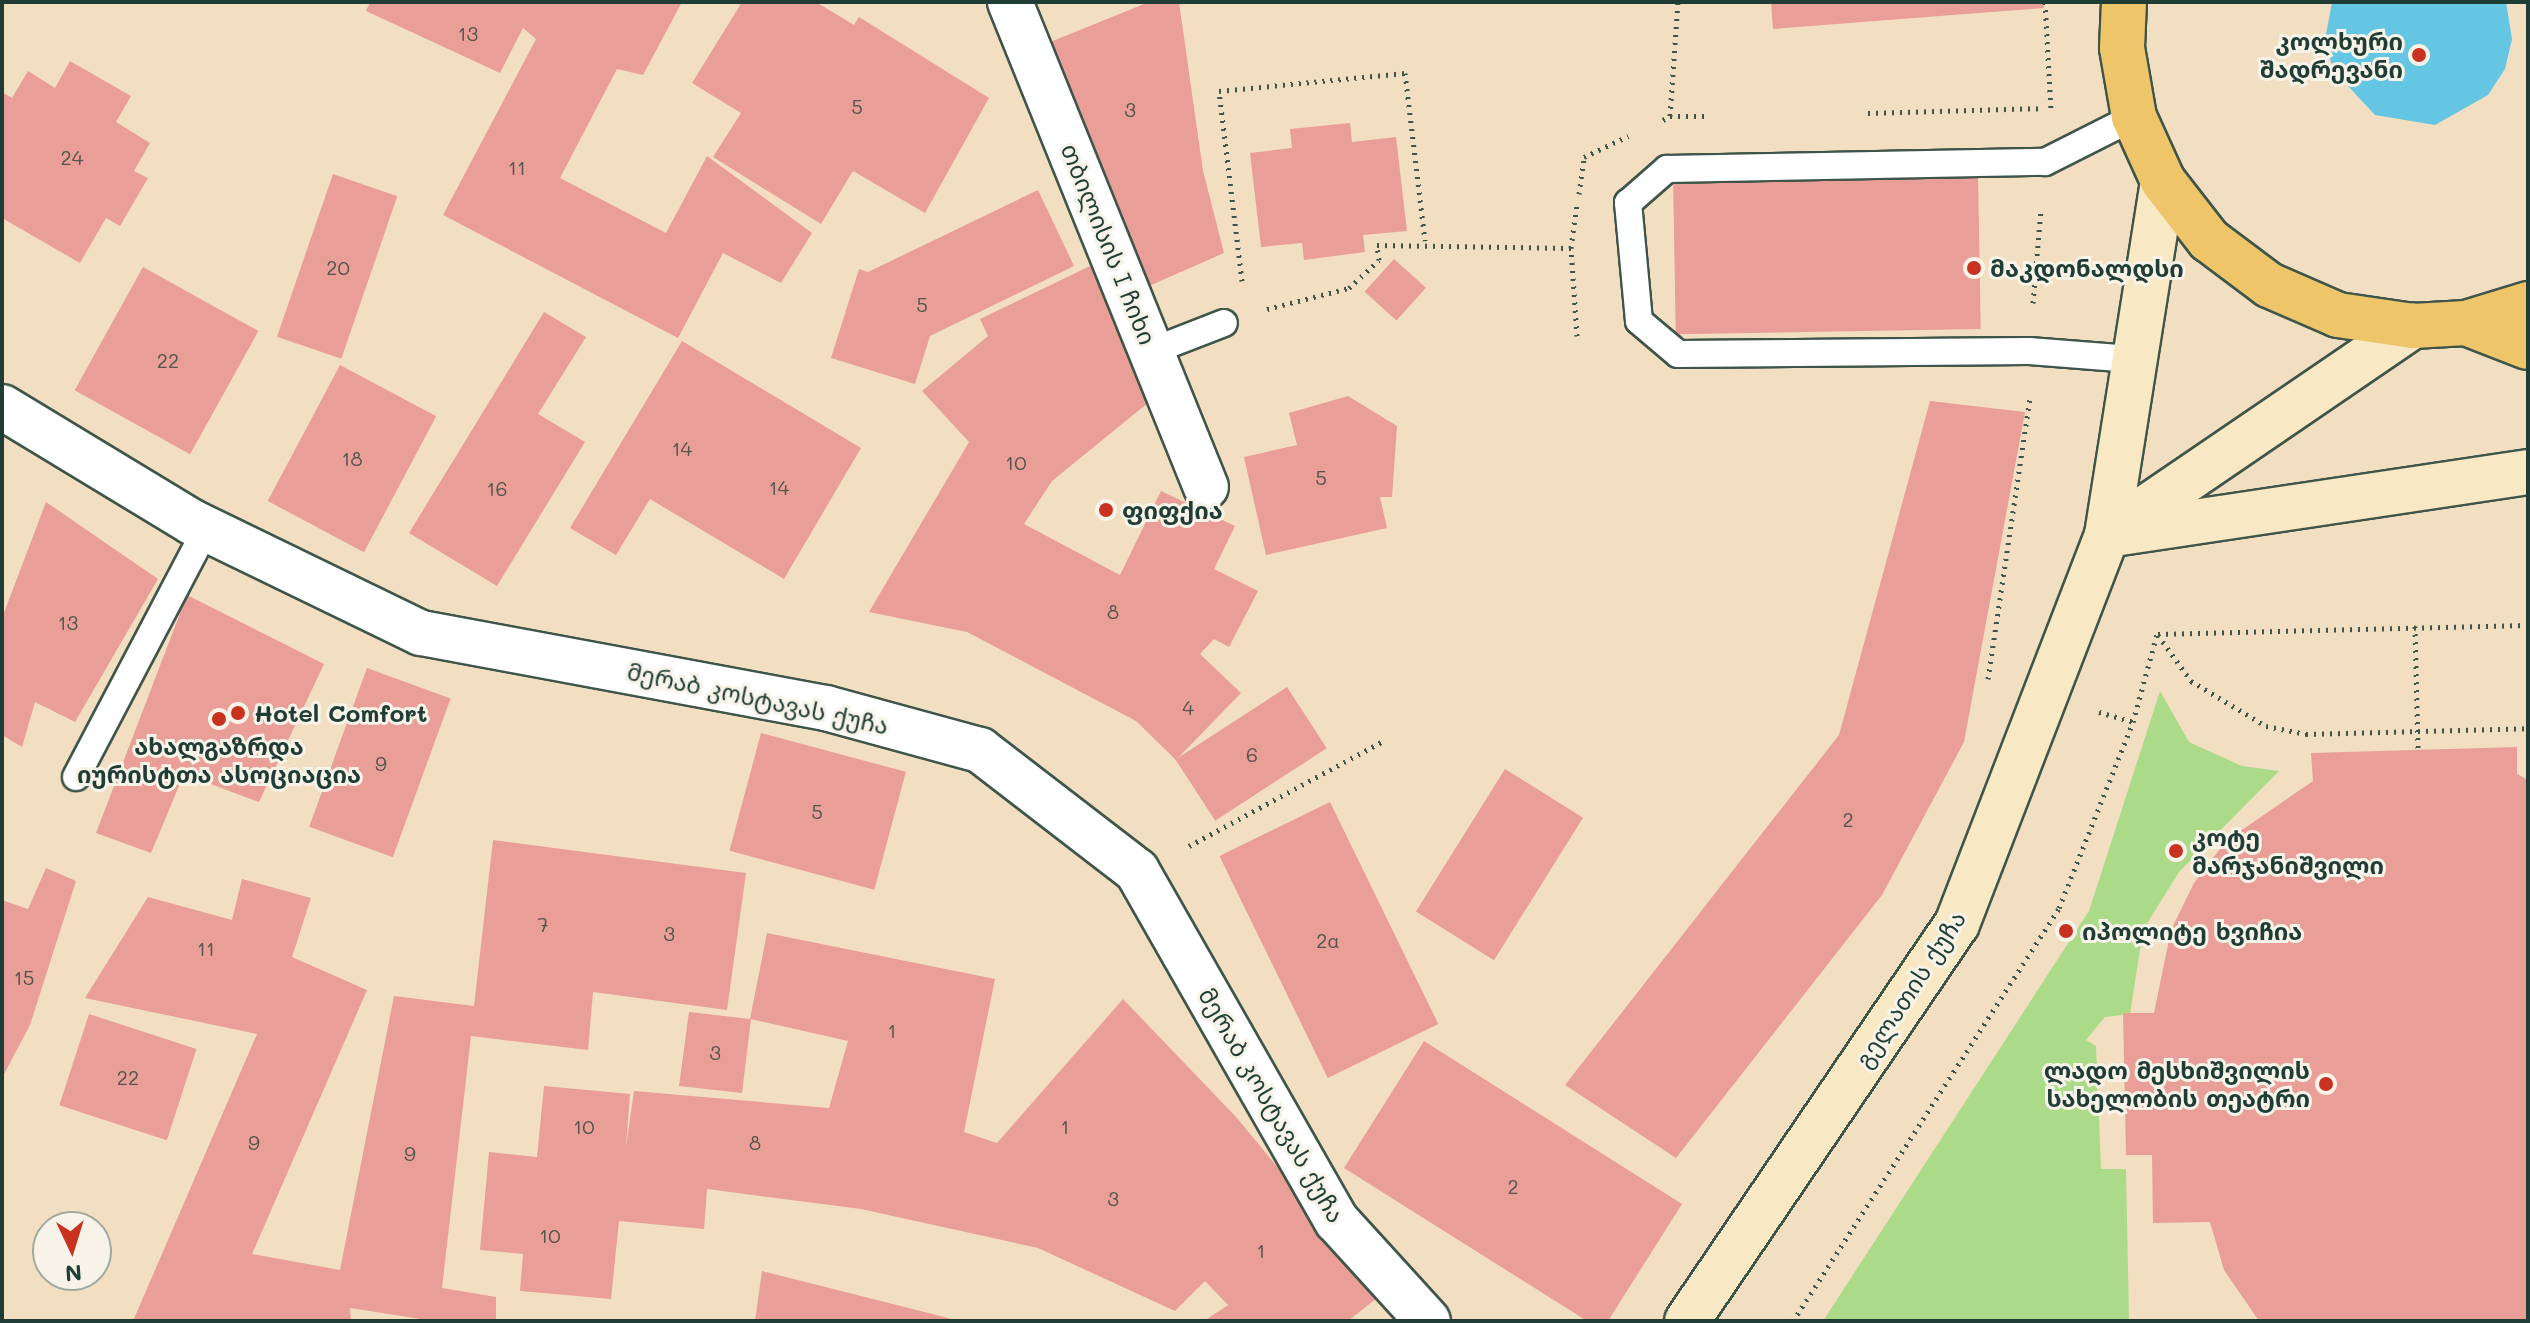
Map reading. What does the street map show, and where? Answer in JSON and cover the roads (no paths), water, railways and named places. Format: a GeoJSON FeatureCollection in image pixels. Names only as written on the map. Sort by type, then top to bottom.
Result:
{"type":"FeatureCollection","features":[{"type":"Feature","properties":{"kind":"main road"},"geometry":{"type":"LineString","coordinates":[[2124,2],[2122,48],[2134,117],[2163,181],[2209,240],[2269,285],[2338,315],[2413,326],[2466,323],[2528,304]]}},
{"type":"Feature","properties":{"kind":"main road","name":"გელათის ქუჩა"},"geometry":{"type":"LineString","coordinates":[[1687,1321],[1957,924],[2107,535],[2131,359],[2163,181]]}},
{"type":"Feature","properties":{"kind":"main road"},"geometry":{"type":"LineString","coordinates":[[2466,323],[2528,347]]}},
{"type":"Feature","properties":{"kind":"main road"},"geometry":{"type":"LineString","coordinates":[[2107,535],[2413,326]]}},
{"type":"Feature","properties":{"kind":"main road"},"geometry":{"type":"LineString","coordinates":[[2107,535],[2528,472]]}},
{"type":"Feature","properties":{"kind":"street","name":"თბილისის I ჩიხი"},"geometry":{"type":"LineString","coordinates":[[1010,2],[1206,487]]}},
{"type":"Feature","properties":{"kind":"street","name":"მერაბ კოსტავას ქუჩა"},"geometry":{"type":"LineString","coordinates":[[2,407],[206,529],[421,633],[826,708],[980,750],[1137,871],[1337,1221],[1428,1321]]}},
{"type":"Feature","properties":{"kind":"lane"},"geometry":{"type":"LineString","coordinates":[[2131,359],[2029,351],[1678,354],[1639,321],[1628,203],[1667,169],[2045,162],[2134,117]]}},
{"type":"Feature","properties":{"kind":"lane"},"geometry":{"type":"LineString","coordinates":[[1152,351],[1235,319]]}},
{"type":"Feature","properties":{"kind":"lane"},"geometry":{"type":"LineString","coordinates":[[76,777],[206,529]]}},
{"type":"Feature","properties":{"kind":"water","name":"კოლხური შადრევანი"},"geometry":{"type":"Polygon","coordinates":[[[2332,2],[2506,2],[2512,39],[2505,69],[2488,95],[2435,125],[2375,115],[2333,70],[2325,40],[2332,2]]]}},
{"type":"Feature","properties":{"kind":"place","name":"კოლხური შადრევანი"},"geometry":{"type":"Point","coordinates":[2419,55]}},
{"type":"Feature","properties":{"kind":"place","name":"მაკდონალდსი"},"geometry":{"type":"Point","coordinates":[1974,268]}},
{"type":"Feature","properties":{"kind":"place","name":"ფიფქია"},"geometry":{"type":"Point","coordinates":[1106,510]}},
{"type":"Feature","properties":{"kind":"place","name":"Hotel Comfort"},"geometry":{"type":"Point","coordinates":[238,713]}},
{"type":"Feature","properties":{"kind":"place","name":"ახალგაზრდა იურისტთა ასოციაცია"},"geometry":{"type":"Point","coordinates":[219,719]}},
{"type":"Feature","properties":{"kind":"place","name":"კოტე მარჯანიშვილი"},"geometry":{"type":"Point","coordinates":[2176,851]}},
{"type":"Feature","properties":{"kind":"place","name":"იპოლიტე ხვიჩია"},"geometry":{"type":"Point","coordinates":[2066,931]}},
{"type":"Feature","properties":{"kind":"place","name":"ლადო მესხიშვილის სახელობის თეატრი"},"geometry":{"type":"Point","coordinates":[2326,1084]}}]}
